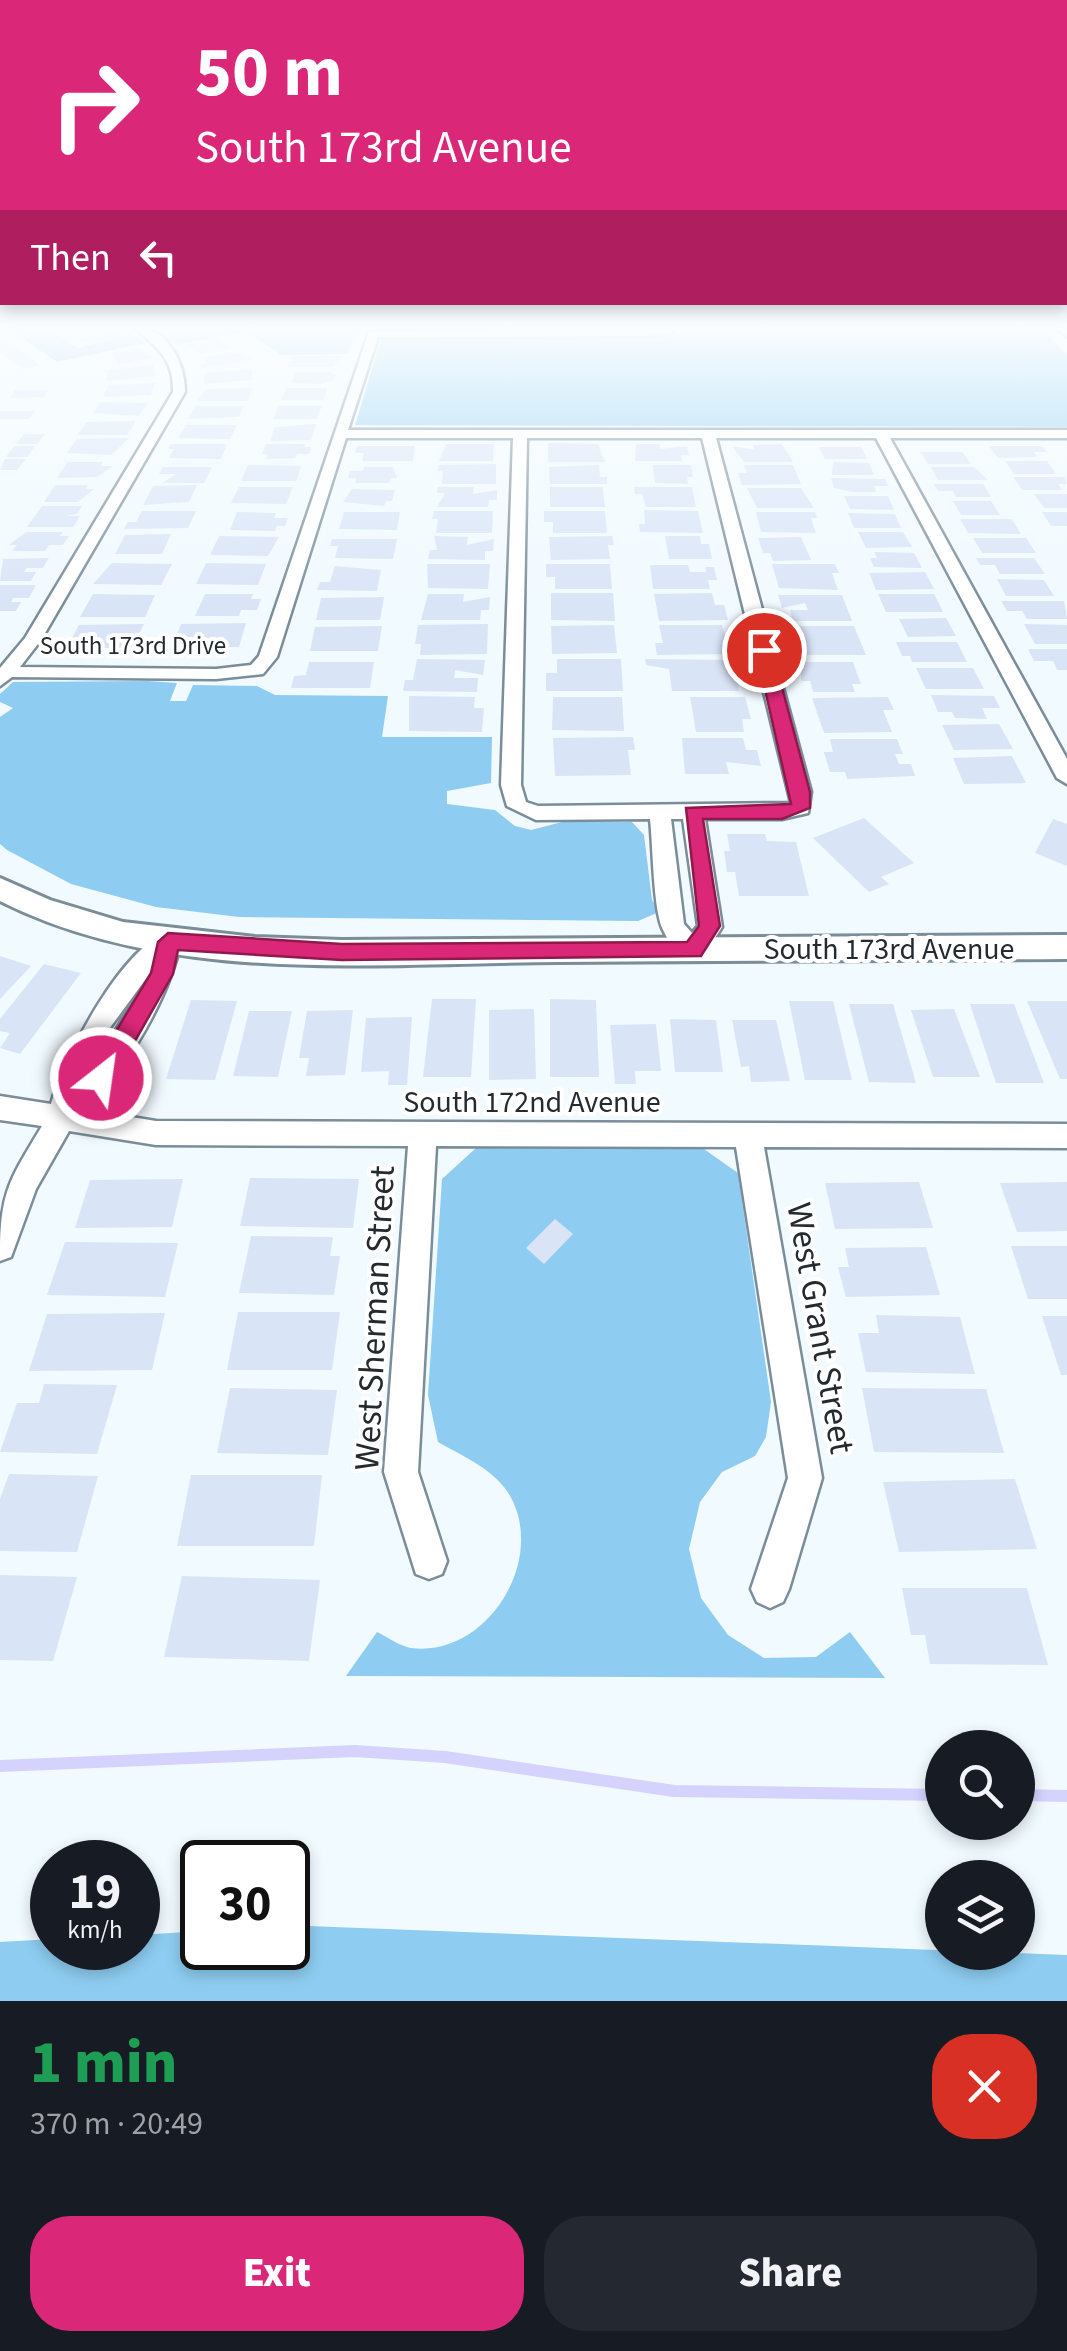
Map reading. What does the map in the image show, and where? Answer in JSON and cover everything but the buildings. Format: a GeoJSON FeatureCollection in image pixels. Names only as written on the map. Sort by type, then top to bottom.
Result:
{"type":"FeatureCollection","features":[{"type":"Feature","properties":{"kind":"street"},"geometry":{"type":"LineString","coordinates":[[4,676],[163,419]]}},
{"type":"Feature","properties":{"kind":"street"},"geometry":{"type":"LineString","coordinates":[[343,419],[338,434],[1062,434],[1067,448]]}},
{"type":"Feature","properties":{"kind":"street","name":"South 173rd Drive"},"geometry":{"type":"LineString","coordinates":[[4,676],[216,674],[256,670],[268,657],[338,434]]}},
{"type":"Feature","properties":{"kind":"street"},"geometry":{"type":"LineString","coordinates":[[520,434],[511,785],[517,806],[536,813],[782,812],[800,808],[801,792],[708,434]]}},
{"type":"Feature","properties":{"kind":"street"},"geometry":{"type":"LineString","coordinates":[[881,434],[1067,778]]}},
{"type":"Feature","properties":{"kind":"street"},"geometry":{"type":"LineString","coordinates":[[660,813],[673,927],[693,950],[710,926],[693,813]]}},
{"type":"Feature","properties":{"kind":"street","name":"South 173rd Avenue"},"geometry":{"type":"LineString","coordinates":[[0,888],[86,925],[168,942],[342,952],[1067,947]]}},
{"type":"Feature","properties":{"kind":"street"},"geometry":{"type":"LineString","coordinates":[[0,1247],[22,1184],[60,1121],[101,1078],[162,974],[168,942]]}},
{"type":"Feature","properties":{"kind":"street","name":"South 172nd Avenue"},"geometry":{"type":"LineString","coordinates":[[0,1108],[60,1121],[156,1133],[1067,1136]]}},
{"type":"Feature","properties":{"kind":"street","name":"West Sherman Street"},"geometry":{"type":"LineString","coordinates":[[423,1134],[401,1472],[430,1561]]}},
{"type":"Feature","properties":{"kind":"street","name":"West Grant Street"},"geometry":{"type":"LineString","coordinates":[[748,1135],[805,1478],[770,1589]]}},
{"type":"Feature","properties":{"kind":"shaded area"},"geometry":{"type":"Polygon","coordinates":[[[357,419],[1067,419],[1067,427],[355,425],[357,419]]]}},
{"type":"Feature","properties":{"kind":"shaded area"},"geometry":{"type":"Polygon","coordinates":[[[13,682],[177,683],[170,701],[186,701],[193,685],[257,686],[275,695],[388,696],[382,737],[492,737],[491,783],[447,791],[447,804],[495,810],[515,826],[531,830],[562,822],[632,822],[644,835],[652,900],[659,912],[638,921],[239,917],[156,907],[71,884],[0,844],[0,717],[13,708],[0,702],[0,694],[13,682]]]}},
{"type":"Feature","properties":{"kind":"shaded area"},"geometry":{"type":"Polygon","coordinates":[[[701,1147],[738,1173],[771,1402],[766,1437],[755,1456],[722,1472],[700,1502],[689,1549],[701,1598],[728,1635],[764,1658],[816,1657],[850,1632],[885,1678],[346,1676],[377,1632],[411,1648],[439,1647],[465,1637],[487,1620],[504,1598],[516,1572],[521,1544],[518,1517],[507,1491],[484,1469],[438,1442],[428,1395],[442,1179],[476,1148],[701,1147]]]}},
{"type":"Feature","properties":{"kind":"shaded area"},"geometry":{"type":"Polygon","coordinates":[[[310,1926],[925,1950],[925,1970],[1035,1970],[1035,1954],[1067,1955],[1067,2001],[0,2001],[0,1942],[30,1940],[30,1970],[160,1970],[160,1934],[180,1932],[180,1970],[310,1970],[310,1926]]]}},
{"type":"Feature","properties":{"kind":"waterway"},"geometry":{"type":"LineString","coordinates":[[0,1766],[355,1751],[445,1757],[674,1791],[925,1795]]}},
{"type":"Feature","properties":{"kind":"waterway"},"geometry":{"type":"LineString","coordinates":[[1035,1795],[1067,1796]]}},
{"type":"Feature","properties":{"kind":"route"},"geometry":{"type":"LineString","coordinates":[[101,1078],[162,974],[168,942],[342,952],[693,950],[710,926],[693,813],[782,812],[800,808],[801,792],[764,650]]}}]}
